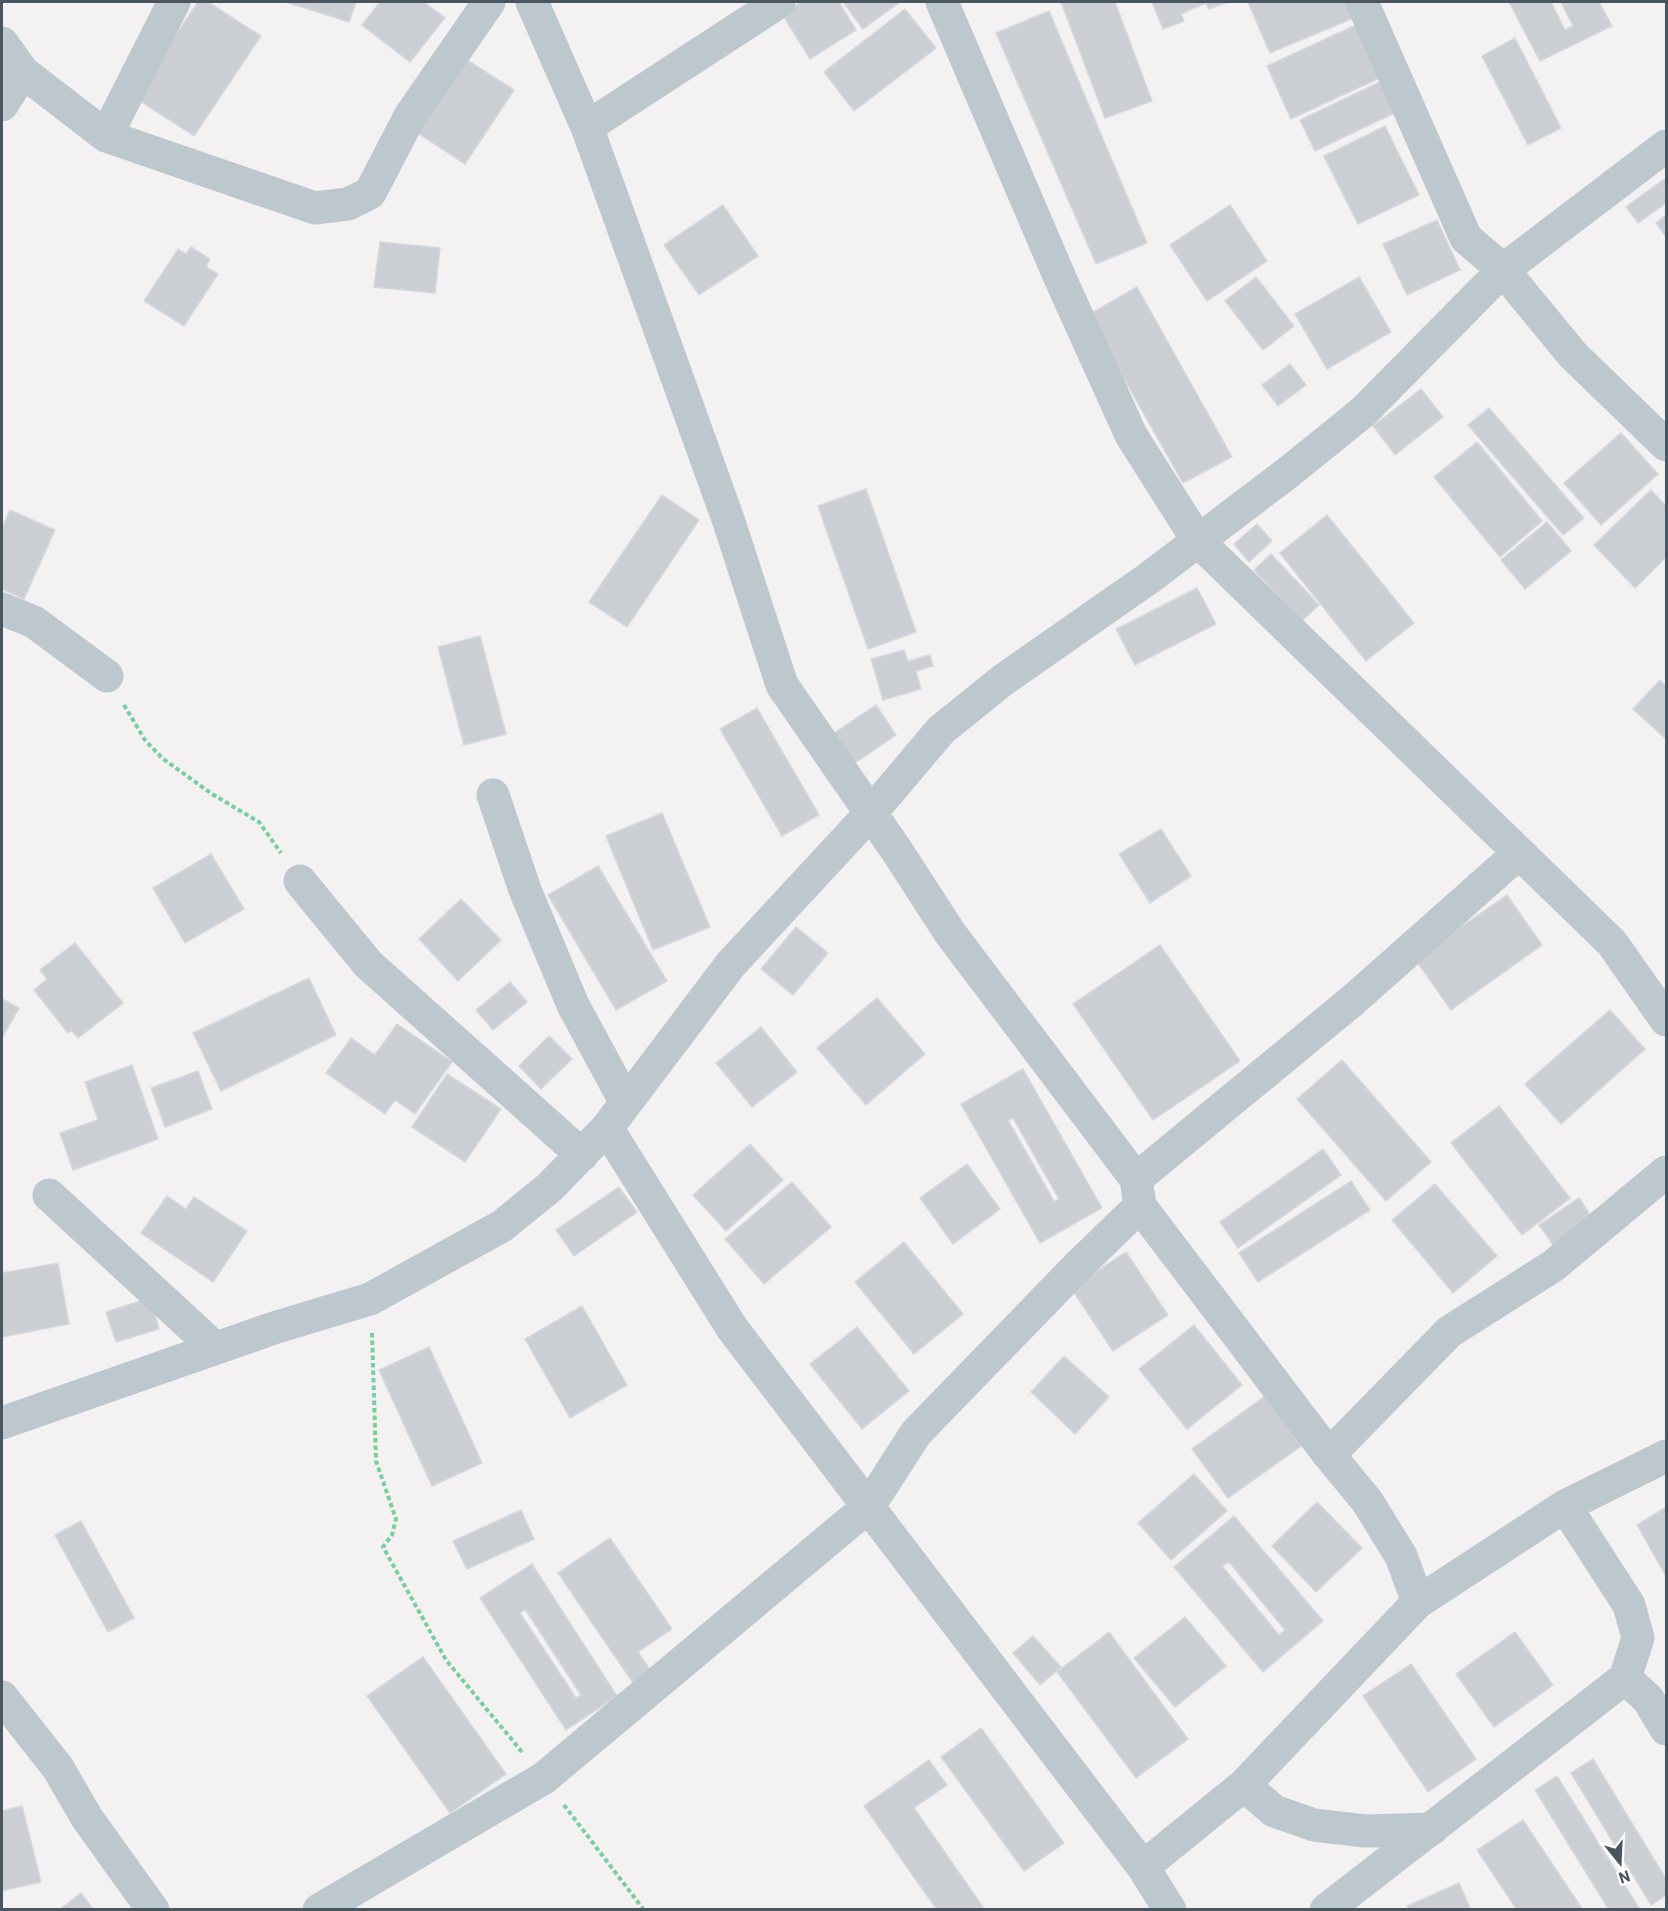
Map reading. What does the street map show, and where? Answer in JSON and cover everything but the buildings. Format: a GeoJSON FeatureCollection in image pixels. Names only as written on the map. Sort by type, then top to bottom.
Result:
{"type":"FeatureCollection","features":[{"type":"Feature","properties":{"kind":"street"},"geometry":{"type":"LineString","coordinates":[[106,136],[174,2]]}},
{"type":"Feature","properties":{"kind":"street"},"geometry":{"type":"LineString","coordinates":[[2,43],[23,72],[106,136],[315,208],[348,204],[370,193],[410,116],[489,2]]}},
{"type":"Feature","properties":{"kind":"street"},"geometry":{"type":"LineString","coordinates":[[532,2],[587,127],[729,522],[782,685],[950,933],[1329,1455],[1367,1501],[1401,1556],[1418,1602]]}},
{"type":"Feature","properties":{"kind":"street"},"geometry":{"type":"LineString","coordinates":[[587,127],[779,2]]}},
{"type":"Feature","properties":{"kind":"street"},"geometry":{"type":"LineString","coordinates":[[942,2],[1060,278],[1131,435],[1198,541],[1612,943],[1666,1020]]}},
{"type":"Feature","properties":{"kind":"street"},"geometry":{"type":"LineString","coordinates":[[1362,2],[1466,238],[1503,270],[1572,355],[1666,445]]}},
{"type":"Feature","properties":{"kind":"street"},"geometry":{"type":"LineString","coordinates":[[2,105],[23,72]]}},
{"type":"Feature","properties":{"kind":"street"},"geometry":{"type":"LineString","coordinates":[[2,1423],[277,1327],[370,1299],[502,1226],[550,1187],[582,1155],[617,1115],[731,964],[870,814],[941,730],[1003,680],[1198,541],[1363,412],[1503,270],[1666,146]]}},
{"type":"Feature","properties":{"kind":"street"},"geometry":{"type":"LineString","coordinates":[[2,609],[34,622],[107,676]]}},
{"type":"Feature","properties":{"kind":"street"},"geometry":{"type":"LineString","coordinates":[[493,795],[525,890],[617,1115],[732,1328],[1143,1867],[1170,1910]]}},
{"type":"Feature","properties":{"kind":"street"},"geometry":{"type":"LineString","coordinates":[[320,1910],[544,1778],[869,1506],[916,1433],[1079,1265],[1138,1192],[1519,853]]}},
{"type":"Feature","properties":{"kind":"street"},"geometry":{"type":"LineString","coordinates":[[300,881],[368,964],[582,1155]]}},
{"type":"Feature","properties":{"kind":"street"},"geometry":{"type":"LineString","coordinates":[[1329,1455],[1449,1332],[1553,1266],[1666,1172]]}},
{"type":"Feature","properties":{"kind":"street"},"geometry":{"type":"LineString","coordinates":[[49,1195],[215,1348]]}},
{"type":"Feature","properties":{"kind":"street"},"geometry":{"type":"LineString","coordinates":[[1143,1867],[1244,1785],[1418,1602],[1565,1506],[1666,1456]]}},
{"type":"Feature","properties":{"kind":"street"},"geometry":{"type":"LineString","coordinates":[[1565,1506],[1629,1605],[1638,1638],[1646,1687],[1666,1729]]}},
{"type":"Feature","properties":{"kind":"street"},"geometry":{"type":"LineString","coordinates":[[1326,1910],[1432,1829],[1646,1687]]}},
{"type":"Feature","properties":{"kind":"street"},"geometry":{"type":"LineString","coordinates":[[2,1697],[58,1768],[87,1818],[153,1910]]}},
{"type":"Feature","properties":{"kind":"street"},"geometry":{"type":"LineString","coordinates":[[1244,1785],[1274,1811],[1314,1824],[1365,1831],[1432,1829]]}},
{"type":"Feature","properties":{"kind":"path"},"geometry":{"type":"LineString","coordinates":[[107,676],[129,717],[145,740],[162,758],[212,794],[260,822],[300,881]]}},
{"type":"Feature","properties":{"kind":"path"},"geometry":{"type":"LineString","coordinates":[[370,1299],[376,1461],[396,1519],[392,1535],[383,1547],[446,1660],[544,1778],[644,1910]]}}]}
